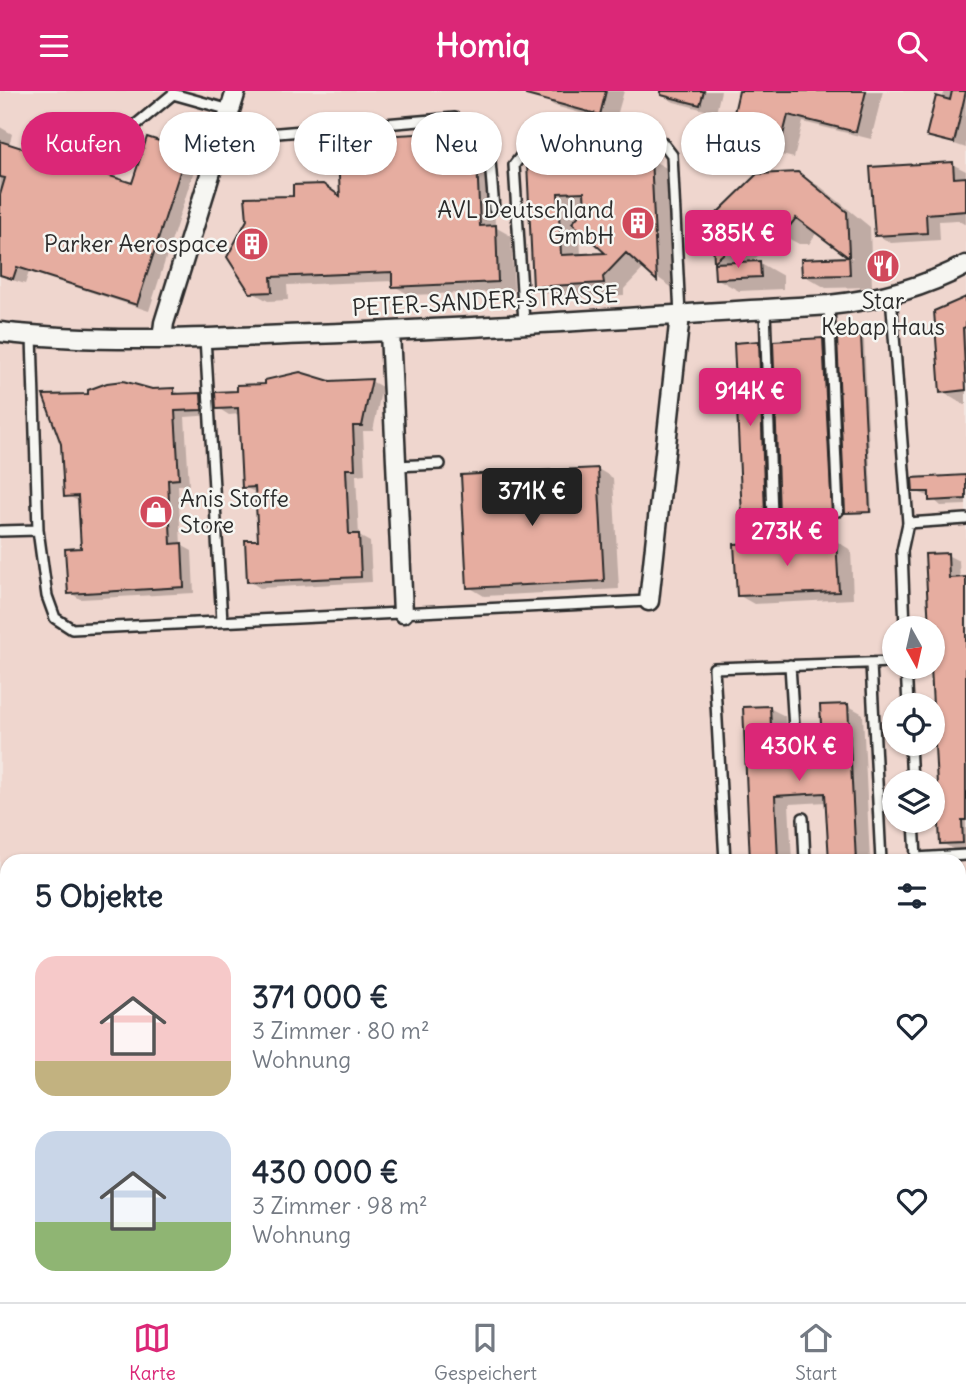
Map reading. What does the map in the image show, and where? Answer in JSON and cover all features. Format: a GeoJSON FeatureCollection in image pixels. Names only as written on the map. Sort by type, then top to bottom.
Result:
{"type":"FeatureCollection","features":[{"type":"Feature","properties":{"kind":"street"},"geometry":{"type":"LineString","coordinates":[[230,110],[236,91]]}},
{"type":"Feature","properties":{"kind":"street"},"geometry":{"type":"LineString","coordinates":[[162,339],[164,323],[209,175]]}},
{"type":"Feature","properties":{"kind":"street","name":"PETER-SANDER-STRASSE"},"geometry":{"type":"LineString","coordinates":[[0,332],[32,336],[205,338],[390,331],[829,305],[891,295],[943,278],[966,265]]}},
{"type":"Feature","properties":{"kind":"street"},"geometry":{"type":"LineString","coordinates":[[649,600],[680,315]]}},
{"type":"Feature","properties":{"kind":"street"},"geometry":{"type":"LineString","coordinates":[[390,331],[403,613]]}},
{"type":"Feature","properties":{"kind":"lane"},"geometry":{"type":"LineString","coordinates":[[145,117],[173,94],[230,110]]}},
{"type":"Feature","properties":{"kind":"lane"},"geometry":{"type":"LineString","coordinates":[[280,133],[454,118],[458,140],[488,137],[494,209]]}},
{"type":"Feature","properties":{"kind":"lane"},"geometry":{"type":"LineString","coordinates":[[524,322],[514,165],[528,148],[662,142],[672,155],[680,315]]}},
{"type":"Feature","properties":{"kind":"lane"},"geometry":{"type":"LineString","coordinates":[[891,295],[908,523],[902,551],[905,616]]}},
{"type":"Feature","properties":{"kind":"lane"},"geometry":{"type":"LineString","coordinates":[[829,305],[838,511]]}},
{"type":"Feature","properties":{"kind":"lane"},"geometry":{"type":"LineString","coordinates":[[765,309],[772,517]]}},
{"type":"Feature","properties":{"kind":"lane"},"geometry":{"type":"LineString","coordinates":[[32,336],[38,530],[47,596],[55,618],[72,629],[649,600]]}},
{"type":"Feature","properties":{"kind":"lane"},"geometry":{"type":"LineString","coordinates":[[205,338],[222,621]]}},
{"type":"Feature","properties":{"kind":"lane"},"geometry":{"type":"LineString","coordinates":[[396,466],[439,464]]}},
{"type":"Feature","properties":{"kind":"lane"},"geometry":{"type":"LineString","coordinates":[[908,523],[966,519]]}},
{"type":"Feature","properties":{"kind":"lane"},"geometry":{"type":"LineString","coordinates":[[0,531],[38,530]]}},
{"type":"Feature","properties":{"kind":"lane"},"geometry":{"type":"LineString","coordinates":[[725,854],[714,669],[882,663]]}},
{"type":"Feature","properties":{"kind":"lane"},"geometry":{"type":"LineString","coordinates":[[871,664],[881,854]]}},
{"type":"Feature","properties":{"kind":"lane"},"geometry":{"type":"LineString","coordinates":[[790,665],[794,729]]}},
{"type":"Feature","properties":{"kind":"lane"},"geometry":{"type":"LineString","coordinates":[[803,818],[805,854]]}},
{"type":"Feature","properties":{"kind":"lane"},"geometry":{"type":"LineString","coordinates":[[915,833],[916,854]]}},
{"type":"Feature","properties":{"kind":"shaded area"},"geometry":{"type":"Polygon","coordinates":[[[0,91],[966,91],[966,854],[0,854],[0,91]]]}},
{"type":"Feature","properties":{"kind":"building"},"geometry":{"type":"Polygon","coordinates":[[[527,91],[606,91],[601,112],[589,112],[526,95],[527,91]]]}},
{"type":"Feature","properties":{"kind":"building"},"geometry":{"type":"Polygon","coordinates":[[[661,91],[704,91],[700,105],[661,95],[661,91]]]}},
{"type":"Feature","properties":{"kind":"building"},"geometry":{"type":"Polygon","coordinates":[[[739,91],[866,91],[856,132],[788,115],[785,127],[785,112],[734,112],[739,91]]]}},
{"type":"Feature","properties":{"kind":"building"},"geometry":{"type":"Polygon","coordinates":[[[952,91],[966,91],[954,143],[926,136],[936,96],[950,100],[952,91]]]}},
{"type":"Feature","properties":{"kind":"building"},"geometry":{"type":"Polygon","coordinates":[[[411,134],[411,175],[478,175],[480,226],[496,225],[498,282],[392,287],[392,272],[271,277],[272,292],[250,293],[227,257],[247,220],[245,197],[293,196],[293,185],[323,184],[340,196],[339,175],[397,175],[397,135],[411,134]]]}},
{"type":"Feature","properties":{"kind":"building"},"geometry":{"type":"Polygon","coordinates":[[[147,137],[159,141],[159,175],[179,175],[137,305],[17,267],[13,279],[0,275],[0,195],[5,178],[0,177],[0,141],[21,148],[21,175],[107,175],[132,183],[135,175],[145,175],[147,137]]]}},
{"type":"Feature","properties":{"kind":"building"},"geometry":{"type":"Polygon","coordinates":[[[953,162],[954,178],[966,177],[966,211],[926,214],[927,233],[875,236],[870,167],[953,162]]]}},
{"type":"Feature","properties":{"kind":"building"},"geometry":{"type":"Polygon","coordinates":[[[798,172],[847,212],[850,275],[802,276],[801,259],[848,257],[796,218],[786,231],[774,232],[763,219],[714,262],[712,218],[756,175],[785,175],[785,173],[798,172]]]}},
{"type":"Feature","properties":{"kind":"building","name":"AVL Deutschland GmbH"},"geometry":{"type":"Polygon","coordinates":[[[528,175],[652,175],[657,281],[626,253],[603,277],[604,283],[533,287],[528,175]],[[584,192],[558,193],[561,255],[605,253],[572,223],[585,209],[584,192]]]}},
{"type":"Feature","properties":{"kind":"building"},"geometry":{"type":"Polygon","coordinates":[[[760,261],[761,277],[715,279],[714,263],[760,261]]]}},
{"type":"Feature","properties":{"kind":"building"},"geometry":{"type":"Polygon","coordinates":[[[966,297],[966,327],[963,328],[966,390],[940,393],[934,311],[966,297]]]}},
{"type":"Feature","properties":{"kind":"building"},"geometry":{"type":"Polygon","coordinates":[[[861,336],[870,512],[845,513],[837,337],[861,336]]]}},
{"type":"Feature","properties":{"kind":"building"},"geometry":{"type":"Polygon","coordinates":[[[823,338],[832,513],[779,514],[773,341],[823,338]]]}},
{"type":"Feature","properties":{"kind":"building"},"geometry":{"type":"Polygon","coordinates":[[[759,341],[765,515],[742,516],[734,343],[759,341]]]}},
{"type":"Feature","properties":{"kind":"building"},"geometry":{"type":"Polygon","coordinates":[[[300,372],[330,381],[372,379],[362,426],[353,426],[355,469],[346,469],[349,534],[359,534],[361,577],[247,582],[245,540],[258,540],[255,487],[242,488],[238,408],[216,409],[215,392],[237,391],[237,385],[265,384],[265,380],[300,372]]]}},
{"type":"Feature","properties":{"kind":"building"},"geometry":{"type":"Polygon","coordinates":[[[123,381],[152,389],[174,388],[174,394],[201,393],[202,410],[175,411],[179,479],[168,480],[171,544],[182,543],[184,587],[68,594],[65,549],[81,548],[78,496],[64,497],[61,444],[43,395],[88,394],[88,390],[123,381]]]}},
{"type":"Feature","properties":{"kind":"building"},"geometry":{"type":"Polygon","coordinates":[[[598,468],[604,581],[467,588],[461,475],[598,468]]]}},
{"type":"Feature","properties":{"kind":"building"},"geometry":{"type":"Polygon","coordinates":[[[966,475],[966,499],[929,501],[929,492],[913,492],[912,478],[966,475]]]}},
{"type":"Feature","properties":{"kind":"building"},"geometry":{"type":"Polygon","coordinates":[[[836,539],[839,592],[737,596],[734,544],[836,539]]]}},
{"type":"Feature","properties":{"kind":"building"},"geometry":{"type":"Polygon","coordinates":[[[948,553],[949,578],[966,577],[966,820],[962,820],[963,843],[940,844],[939,833],[945,833],[945,770],[936,770],[936,756],[945,756],[945,693],[932,693],[932,679],[945,679],[945,616],[928,616],[925,554],[948,553]]]}},
{"type":"Feature","properties":{"kind":"building"},"geometry":{"type":"Polygon","coordinates":[[[848,704],[856,854],[829,854],[825,793],[775,796],[778,854],[750,854],[743,707],[770,706],[773,766],[823,763],[820,705],[848,704]]]}},
{"type":"Feature","properties":{"kind":"place","name":"AVL Deutschland GmbH"},"geometry":{"type":"Point","coordinates":[638,223]}},
{"type":"Feature","properties":{"kind":"place","name":"Parker Aerospace"},"geometry":{"type":"Point","coordinates":[252,244]}},
{"type":"Feature","properties":{"kind":"place","name":"Star Kebap Haus"},"geometry":{"type":"Point","coordinates":[883,266]}},
{"type":"Feature","properties":{"kind":"place","name":"Anis Stoffe Store"},"geometry":{"type":"Point","coordinates":[156,512]}}]}
